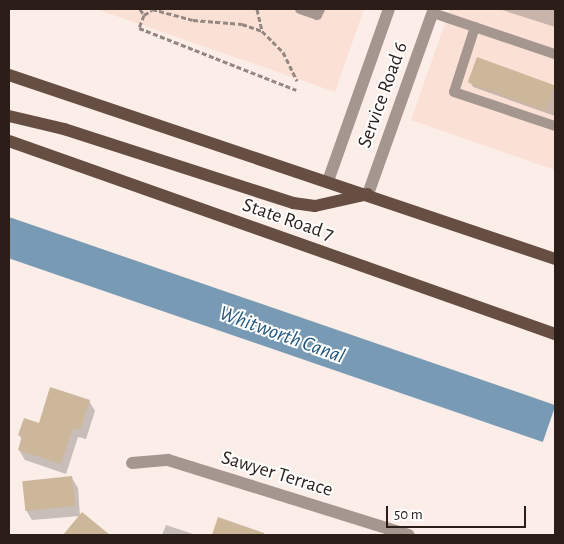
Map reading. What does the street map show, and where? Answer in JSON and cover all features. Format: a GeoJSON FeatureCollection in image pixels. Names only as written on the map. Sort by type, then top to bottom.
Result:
{"type":"FeatureCollection","features":[{"type":"Feature","properties":{"kind":"main road"},"geometry":{"type":"LineString","coordinates":[[9,75],[368,194],[555,259]]}},
{"type":"Feature","properties":{"kind":"main road"},"geometry":{"type":"LineString","coordinates":[[9,116],[64,129],[293,203],[315,206],[368,194]]}},
{"type":"Feature","properties":{"kind":"main road","name":"State Road 7"},"geometry":{"type":"LineString","coordinates":[[9,142],[555,334]]}},
{"type":"Feature","properties":{"kind":"street","name":"Service Road 6"},"geometry":{"type":"LineString","coordinates":[[328,181],[389,9]]}},
{"type":"Feature","properties":{"kind":"street","name":"Service Road 6"},"geometry":{"type":"LineString","coordinates":[[368,194],[433,11]]}},
{"type":"Feature","properties":{"kind":"street","name":"Sawyer Terrace"},"geometry":{"type":"LineString","coordinates":[[132,464],[168,460],[382,531],[409,535]]}},
{"type":"Feature","properties":{"kind":"lane"},"geometry":{"type":"LineString","coordinates":[[300,9],[317,15],[320,9]]}},
{"type":"Feature","properties":{"kind":"lane"},"geometry":{"type":"LineString","coordinates":[[433,11],[555,54]]}},
{"type":"Feature","properties":{"kind":"lane"},"geometry":{"type":"LineString","coordinates":[[474,27],[454,92],[555,126]]}},
{"type":"Feature","properties":{"kind":"path"},"geometry":{"type":"LineString","coordinates":[[140,9],[144,15]]}},
{"type":"Feature","properties":{"kind":"path"},"geometry":{"type":"LineString","coordinates":[[296,90],[139,28],[144,15],[152,9],[193,20],[242,24],[262,31],[283,52],[297,82]]}},
{"type":"Feature","properties":{"kind":"path"},"geometry":{"type":"LineString","coordinates":[[257,9],[262,31]]}},
{"type":"Feature","properties":{"kind":"shaded area"},"geometry":{"type":"Polygon","coordinates":[[[96,9],[364,9],[335,92],[96,9]]]}},
{"type":"Feature","properties":{"kind":"shaded area"},"geometry":{"type":"Polygon","coordinates":[[[450,9],[555,9],[555,170],[411,120],[450,9]]]}},
{"type":"Feature","properties":{"kind":"water","name":"Whitworth Canal"},"geometry":{"type":"Polygon","coordinates":[[[9,217],[555,405],[543,442],[9,258],[9,217]]]}},
{"type":"Feature","properties":{"kind":"building"},"geometry":{"type":"Polygon","coordinates":[[[477,57],[555,85],[546,111],[468,82],[477,57]]]}},
{"type":"Feature","properties":{"kind":"building"},"geometry":{"type":"Polygon","coordinates":[[[50,387],[90,400],[80,430],[73,428],[61,464],[18,450],[22,436],[18,435],[24,418],[39,423],[50,387]]]}},
{"type":"Feature","properties":{"kind":"building"},"geometry":{"type":"Polygon","coordinates":[[[72,476],[75,506],[25,511],[22,481],[72,476]]]}},
{"type":"Feature","properties":{"kind":"building"},"geometry":{"type":"Polygon","coordinates":[[[82,512],[110,535],[63,535],[82,512]]]}},
{"type":"Feature","properties":{"kind":"building"},"geometry":{"type":"Polygon","coordinates":[[[218,517],[264,533],[264,535],[212,535],[218,517]]]}}]}
